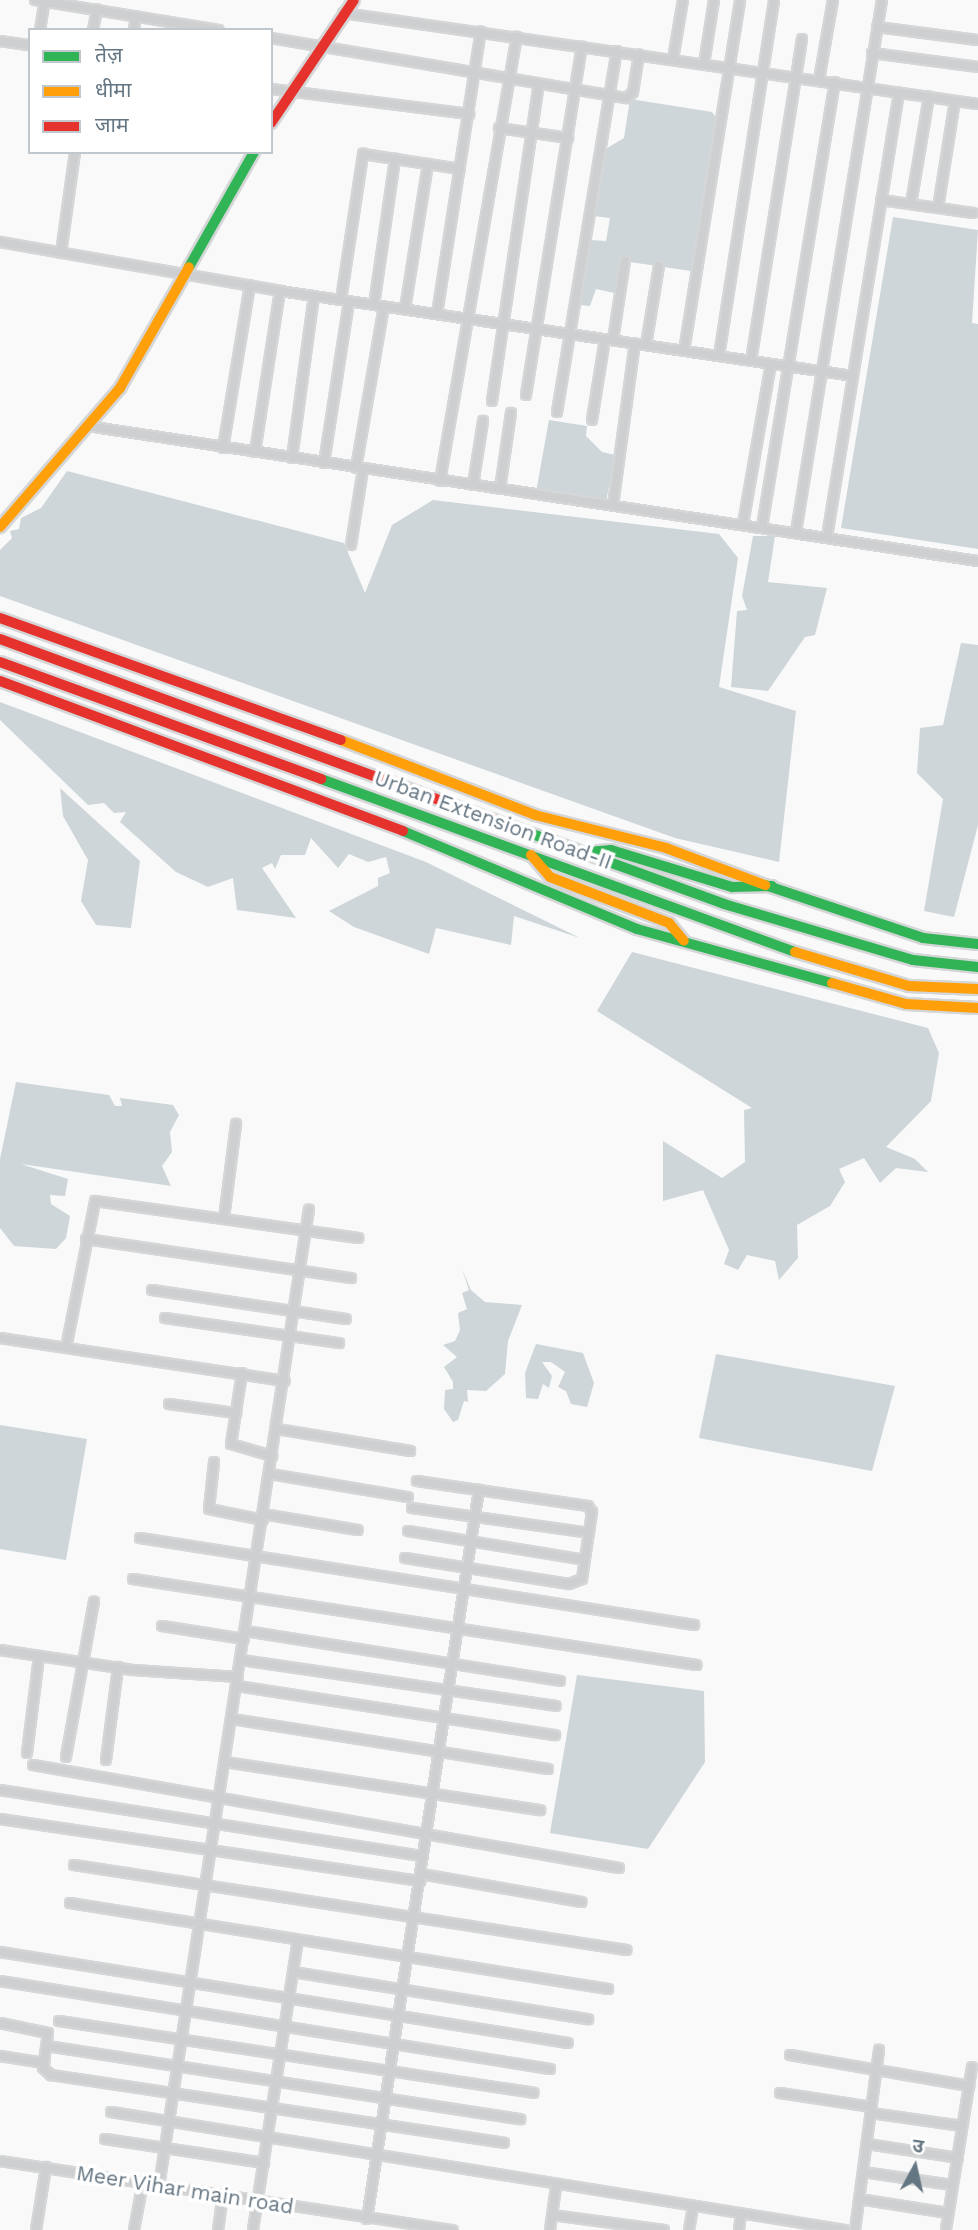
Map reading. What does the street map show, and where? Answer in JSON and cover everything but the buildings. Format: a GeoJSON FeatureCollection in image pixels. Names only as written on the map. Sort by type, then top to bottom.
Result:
{"type":"FeatureCollection","features":[{"type":"Feature","properties":{"kind":"main road"},"geometry":{"type":"LineString","coordinates":[[273,120],[319,46],[354,0]]}},
{"type":"Feature","properties":{"kind":"main road"},"geometry":{"type":"LineString","coordinates":[[0,527],[120,388],[253,154]]}},
{"type":"Feature","properties":{"kind":"main road"},"geometry":{"type":"LineString","coordinates":[[0,618],[234,699],[535,815],[666,848],[923,938],[978,944]]}},
{"type":"Feature","properties":{"kind":"main road","name":"Urban Extension Road-II"},"geometry":{"type":"LineString","coordinates":[[0,639],[723,904],[900,957],[978,967]]}},
{"type":"Feature","properties":{"kind":"main road","name":"Urban Extension Road-II"},"geometry":{"type":"LineString","coordinates":[[0,662],[529,853],[824,963],[909,986],[978,989]]}},
{"type":"Feature","properties":{"kind":"main road"},"geometry":{"type":"LineString","coordinates":[[0,681],[409,833],[637,929],[906,1004],[978,1008]]}},
{"type":"Feature","properties":{"kind":"main road"},"geometry":{"type":"LineString","coordinates":[[580,852],[611,850],[732,887],[772,886]]}},
{"type":"Feature","properties":{"kind":"main road"},"geometry":{"type":"LineString","coordinates":[[529,853],[550,877],[669,922],[684,941]]}},
{"type":"Feature","properties":{"kind":"street"},"geometry":{"type":"LineString","coordinates":[[35,0],[136,16],[170,26],[194,28]]}},
{"type":"Feature","properties":{"kind":"street"},"geometry":{"type":"LineString","coordinates":[[673,59],[682,0]]}},
{"type":"Feature","properties":{"kind":"street"},"geometry":{"type":"LineString","coordinates":[[704,64],[714,0]]}},
{"type":"Feature","properties":{"kind":"street"},"geometry":{"type":"LineString","coordinates":[[684,351],[740,0]]}},
{"type":"Feature","properties":{"kind":"street"},"geometry":{"type":"LineString","coordinates":[[719,356],[774,0]]}},
{"type":"Feature","properties":{"kind":"street"},"geometry":{"type":"LineString","coordinates":[[819,80],[833,0]]}},
{"type":"Feature","properties":{"kind":"street"},"geometry":{"type":"LineString","coordinates":[[796,532],[882,0]]}},
{"type":"Feature","properties":{"kind":"street"},"geometry":{"type":"LineString","coordinates":[[40,28],[45,1]]}},
{"type":"Feature","properties":{"kind":"street"},"geometry":{"type":"LineString","coordinates":[[93,28],[97,9]]}},
{"type":"Feature","properties":{"kind":"street"},"geometry":{"type":"LineString","coordinates":[[343,13],[978,104]]}},
{"type":"Feature","properties":{"kind":"street"},"geometry":{"type":"LineString","coordinates":[[134,28],[136,16]]}},
{"type":"Feature","properties":{"kind":"street"},"geometry":{"type":"LineString","coordinates":[[877,27],[977,40]]}},
{"type":"Feature","properties":{"kind":"street"},"geometry":{"type":"LineString","coordinates":[[437,314],[481,31]]}},
{"type":"Feature","properties":{"kind":"street"},"geometry":{"type":"LineString","coordinates":[[440,481],[466,318],[517,37]]}},
{"type":"Feature","properties":{"kind":"street"},"geometry":{"type":"LineString","coordinates":[[273,38],[475,75],[630,98],[639,54]]}},
{"type":"Feature","properties":{"kind":"street"},"geometry":{"type":"LineString","coordinates":[[751,360],[802,39]]}},
{"type":"Feature","properties":{"kind":"street"},"geometry":{"type":"LineString","coordinates":[[0,41],[28,46]]}},
{"type":"Feature","properties":{"kind":"street"},"geometry":{"type":"LineString","coordinates":[[526,395],[582,46]]}},
{"type":"Feature","properties":{"kind":"street"},"geometry":{"type":"LineString","coordinates":[[557,412],[617,51]]}},
{"type":"Feature","properties":{"kind":"street"},"geometry":{"type":"LineString","coordinates":[[872,53],[978,66]]}},
{"type":"Feature","properties":{"kind":"street"},"geometry":{"type":"LineString","coordinates":[[762,527],[835,82]]}},
{"type":"Feature","properties":{"kind":"street"},"geometry":{"type":"LineString","coordinates":[[492,401],[539,84]]}},
{"type":"Feature","properties":{"kind":"street"},"geometry":{"type":"LineString","coordinates":[[273,89],[468,114]]}},
{"type":"Feature","properties":{"kind":"street"},"geometry":{"type":"LineString","coordinates":[[827,537],[899,93]]}},
{"type":"Feature","properties":{"kind":"street"},"geometry":{"type":"LineString","coordinates":[[911,204],[929,97]]}},
{"type":"Feature","properties":{"kind":"street"},"geometry":{"type":"LineString","coordinates":[[938,208],[956,101]]}},
{"type":"Feature","properties":{"kind":"street"},"geometry":{"type":"LineString","coordinates":[[499,128],[568,138]]}},
{"type":"Feature","properties":{"kind":"street"},"geometry":{"type":"LineString","coordinates":[[61,253],[75,154]]}},
{"type":"Feature","properties":{"kind":"street"},"geometry":{"type":"LineString","coordinates":[[324,463],[363,154],[460,169]]}},
{"type":"Feature","properties":{"kind":"street"},"geometry":{"type":"LineString","coordinates":[[374,305],[395,159]]}},
{"type":"Feature","properties":{"kind":"street"},"geometry":{"type":"LineString","coordinates":[[405,309],[428,164]]}},
{"type":"Feature","properties":{"kind":"street"},"geometry":{"type":"LineString","coordinates":[[881,200],[973,213]]}},
{"type":"Feature","properties":{"kind":"street"},"geometry":{"type":"LineString","coordinates":[[0,242],[280,291],[853,376]]}},
{"type":"Feature","properties":{"kind":"street"},"geometry":{"type":"LineString","coordinates":[[592,420],[625,261]]}},
{"type":"Feature","properties":{"kind":"street"},"geometry":{"type":"LineString","coordinates":[[646,345],[659,266]]}},
{"type":"Feature","properties":{"kind":"street"},"geometry":{"type":"LineString","coordinates":[[223,448],[250,285]]}},
{"type":"Feature","properties":{"kind":"street"},"geometry":{"type":"LineString","coordinates":[[255,452],[280,291]]}},
{"type":"Feature","properties":{"kind":"street"},"geometry":{"type":"LineString","coordinates":[[292,458],[314,296]]}},
{"type":"Feature","properties":{"kind":"street"},"geometry":{"type":"LineString","coordinates":[[351,544],[359,469],[384,306]]}},
{"type":"Feature","properties":{"kind":"street"},"geometry":{"type":"LineString","coordinates":[[613,505],[635,343]]}},
{"type":"Feature","properties":{"kind":"street"},"geometry":{"type":"LineString","coordinates":[[743,524],[771,364]]}},
{"type":"Feature","properties":{"kind":"street"},"geometry":{"type":"LineString","coordinates":[[500,489],[512,413]]}},
{"type":"Feature","properties":{"kind":"street"},"geometry":{"type":"LineString","coordinates":[[473,485],[482,421]]}},
{"type":"Feature","properties":{"kind":"street"},"geometry":{"type":"LineString","coordinates":[[87,426],[978,561]]}},
{"type":"Feature","properties":{"kind":"street"},"geometry":{"type":"LineString","coordinates":[[224,1218],[236,1124]]}},
{"type":"Feature","properties":{"kind":"street"},"geometry":{"type":"LineString","coordinates":[[66,1348],[91,1206],[102,1199],[358,1238]]}},
{"type":"Feature","properties":{"kind":"street"},"geometry":{"type":"LineString","coordinates":[[159,2186],[285,1381],[309,1209]]}},
{"type":"Feature","properties":{"kind":"street"},"geometry":{"type":"LineString","coordinates":[[86,1239],[351,1278]]}},
{"type":"Feature","properties":{"kind":"street"},"geometry":{"type":"LineString","coordinates":[[152,1290],[346,1319]]}},
{"type":"Feature","properties":{"kind":"street"},"geometry":{"type":"LineString","coordinates":[[165,1318],[339,1343]]}},
{"type":"Feature","properties":{"kind":"street"},"geometry":{"type":"LineString","coordinates":[[0,1338],[285,1381]]}},
{"type":"Feature","properties":{"kind":"street"},"geometry":{"type":"LineString","coordinates":[[242,1373],[234,1448],[272,1456]]}},
{"type":"Feature","properties":{"kind":"street"},"geometry":{"type":"LineString","coordinates":[[169,1404],[236,1413]]}},
{"type":"Feature","properties":{"kind":"street"},"geometry":{"type":"LineString","coordinates":[[277,1429],[410,1451]]}},
{"type":"Feature","properties":{"kind":"street"},"geometry":{"type":"LineString","coordinates":[[214,1462],[209,1509],[358,1530]]}},
{"type":"Feature","properties":{"kind":"street"},"geometry":{"type":"LineString","coordinates":[[270,1474],[408,1497]]}},
{"type":"Feature","properties":{"kind":"street"},"geometry":{"type":"LineString","coordinates":[[405,1558],[577,1584],[585,1560],[589,1533],[588,1506],[418,1481]]}},
{"type":"Feature","properties":{"kind":"street"},"geometry":{"type":"LineString","coordinates":[[367,2219],[479,1490]]}},
{"type":"Feature","properties":{"kind":"street"},"geometry":{"type":"LineString","coordinates":[[412,1508],[589,1533]]}},
{"type":"Feature","properties":{"kind":"street"},"geometry":{"type":"LineString","coordinates":[[408,1531],[585,1560]]}},
{"type":"Feature","properties":{"kind":"street"},"geometry":{"type":"LineString","coordinates":[[140,1538],[694,1625]]}},
{"type":"Feature","properties":{"kind":"street"},"geometry":{"type":"LineString","coordinates":[[133,1579],[696,1665]]}},
{"type":"Feature","properties":{"kind":"street"},"geometry":{"type":"LineString","coordinates":[[66,1757],[81,1662],[94,1602]]}},
{"type":"Feature","properties":{"kind":"street"},"geometry":{"type":"LineString","coordinates":[[162,1626],[453,1663],[560,1681]]}},
{"type":"Feature","properties":{"kind":"street"},"geometry":{"type":"LineString","coordinates":[[0,1650],[237,1681],[555,1735]]}},
{"type":"Feature","properties":{"kind":"street"},"geometry":{"type":"LineString","coordinates":[[27,1753],[39,1656]]}},
{"type":"Feature","properties":{"kind":"street"},"geometry":{"type":"LineString","coordinates":[[241,1660],[556,1706]]}},
{"type":"Feature","properties":{"kind":"street"},"geometry":{"type":"LineString","coordinates":[[106,1760],[118,1667]]}},
{"type":"Feature","properties":{"kind":"street"},"geometry":{"type":"LineString","coordinates":[[232,1719],[548,1769]]}},
{"type":"Feature","properties":{"kind":"street"},"geometry":{"type":"LineString","coordinates":[[225,1762],[540,1810]]}},
{"type":"Feature","properties":{"kind":"street"},"geometry":{"type":"LineString","coordinates":[[33,1765],[427,1831],[619,1868]]}},
{"type":"Feature","properties":{"kind":"street"},"geometry":{"type":"LineString","coordinates":[[0,1790],[423,1856]]}},
{"type":"Feature","properties":{"kind":"street"},"geometry":{"type":"LineString","coordinates":[[0,1819],[212,1847],[582,1902]]}},
{"type":"Feature","properties":{"kind":"street"},"geometry":{"type":"LineString","coordinates":[[74,1865],[414,1914],[627,1950]]}},
{"type":"Feature","properties":{"kind":"street"},"geometry":{"type":"LineString","coordinates":[[70,1903],[608,1989]]}},
{"type":"Feature","properties":{"kind":"street"},"geometry":{"type":"LineString","coordinates":[[253,2230],[298,1940]]}},
{"type":"Feature","properties":{"kind":"street"},"geometry":{"type":"LineString","coordinates":[[0,1952],[568,2043]]}},
{"type":"Feature","properties":{"kind":"street"},"geometry":{"type":"LineString","coordinates":[[293,1972],[588,2019]]}},
{"type":"Feature","properties":{"kind":"street"},"geometry":{"type":"LineString","coordinates":[[0,1982],[550,2069]]}},
{"type":"Feature","properties":{"kind":"street"},"geometry":{"type":"LineString","coordinates":[[59,2021],[534,2093]]}},
{"type":"Feature","properties":{"kind":"street"},"geometry":{"type":"LineString","coordinates":[[0,2023],[46,2031],[44,2063],[51,2076],[273,2107],[381,2127],[504,2143]]}},
{"type":"Feature","properties":{"kind":"street"},"geometry":{"type":"LineString","coordinates":[[47,2046],[520,2119]]}},
{"type":"Feature","properties":{"kind":"street"},"geometry":{"type":"LineString","coordinates":[[855,2230],[879,2050]]}},
{"type":"Feature","properties":{"kind":"street"},"geometry":{"type":"LineString","coordinates":[[790,2054],[969,2086]]}},
{"type":"Feature","properties":{"kind":"street"},"geometry":{"type":"LineString","coordinates":[[0,2056],[44,2063]]}},
{"type":"Feature","properties":{"kind":"street"},"geometry":{"type":"LineString","coordinates":[[946,2229],[972,2067]]}},
{"type":"Feature","properties":{"kind":"street"},"geometry":{"type":"LineString","coordinates":[[780,2093],[962,2126]]}},
{"type":"Feature","properties":{"kind":"street"},"geometry":{"type":"LineString","coordinates":[[111,2112],[377,2152],[556,2186],[780,2220],[804,2227],[845,2230]]}},
{"type":"Feature","properties":{"kind":"street"},"geometry":{"type":"LineString","coordinates":[[105,2139],[264,2163]]}},
{"type":"Feature","properties":{"kind":"street"},"geometry":{"type":"LineString","coordinates":[[866,2144],[958,2158]]}},
{"type":"Feature","properties":{"kind":"street","name":"Meer Vihar main road"},"geometry":{"type":"LineString","coordinates":[[0,2161],[453,2230]]}},
{"type":"Feature","properties":{"kind":"street"},"geometry":{"type":"LineString","coordinates":[[36,2230],[46,2167]]}},
{"type":"Feature","properties":{"kind":"street"},"geometry":{"type":"LineString","coordinates":[[863,2172],[953,2185]]}},
{"type":"Feature","properties":{"kind":"street"},"geometry":{"type":"LineString","coordinates":[[134,2230],[143,2182]]}},
{"type":"Feature","properties":{"kind":"street"},"geometry":{"type":"LineString","coordinates":[[550,2230],[556,2186]]}},
{"type":"Feature","properties":{"kind":"street"},"geometry":{"type":"LineString","coordinates":[[218,2230],[223,2195]]}},
{"type":"Feature","properties":{"kind":"street"},"geometry":{"type":"LineString","coordinates":[[859,2199],[948,2213]]}},
{"type":"Feature","properties":{"kind":"street"},"geometry":{"type":"LineString","coordinates":[[690,2230],[693,2207]]}},
{"type":"Feature","properties":{"kind":"street"},"geometry":{"type":"LineString","coordinates":[[739,2230],[741,2214]]}},
{"type":"Feature","properties":{"kind":"street"},"geometry":{"type":"LineString","coordinates":[[552,2215],[664,2230]]}},
{"type":"Feature","properties":{"kind":"street"},"geometry":{"type":"LineString","coordinates":[[778,2230],[780,2220]]}},
{"type":"Feature","properties":{"kind":"shaded area"},"geometry":{"type":"Polygon","coordinates":[[[630,99],[712,112],[717,119],[691,271],[623,261],[614,293],[596,289],[590,306],[579,305],[590,240],[606,241],[610,218],[594,216],[604,150],[624,138],[630,99]]]}},
{"type":"Feature","properties":{"kind":"shaded area"},"geometry":{"type":"Polygon","coordinates":[[[893,217],[978,230],[972,323],[978,324],[978,549],[841,528],[893,217]]]}},
{"type":"Feature","properties":{"kind":"shaded area"},"geometry":{"type":"Polygon","coordinates":[[[549,420],[587,426],[586,436],[602,452],[615,455],[606,502],[536,492],[549,420]]]}},
{"type":"Feature","properties":{"kind":"shaded area"},"geometry":{"type":"Polygon","coordinates":[[[67,471],[344,543],[365,593],[392,525],[433,500],[719,534],[738,558],[719,687],[796,711],[779,862],[675,838],[0,596],[0,550],[12,538],[10,531],[19,529],[21,518],[41,508],[67,471]]]}},
{"type":"Feature","properties":{"kind":"shaded area"},"geometry":{"type":"Polygon","coordinates":[[[753,536],[775,536],[768,582],[827,588],[815,635],[805,637],[768,691],[731,687],[737,611],[747,610],[742,596],[753,536]]]}},
{"type":"Feature","properties":{"kind":"shaded area"},"geometry":{"type":"Polygon","coordinates":[[[961,643],[978,645],[978,825],[954,917],[924,911],[943,799],[917,773],[920,728],[943,725],[961,643]]]}},
{"type":"Feature","properties":{"kind":"shaded area"},"geometry":{"type":"Polygon","coordinates":[[[0,702],[426,862],[580,938],[514,916],[511,945],[436,928],[429,954],[354,927],[329,911],[378,886],[378,878],[390,873],[386,857],[368,862],[349,854],[338,868],[311,838],[305,855],[281,855],[275,869],[272,863],[262,868],[296,918],[237,910],[233,878],[208,887],[176,872],[120,822],[126,812],[114,813],[104,803],[88,805],[0,720],[0,702]]]}},
{"type":"Feature","properties":{"kind":"shaded area"},"geometry":{"type":"Polygon","coordinates":[[[60,788],[140,861],[131,928],[96,925],[81,901],[88,860],[63,816],[60,788]]]}},
{"type":"Feature","properties":{"kind":"shaded area"},"geometry":{"type":"Polygon","coordinates":[[[632,952],[928,1028],[939,1053],[931,1101],[886,1147],[915,1159],[928,1172],[896,1168],[880,1183],[864,1158],[839,1169],[845,1182],[830,1206],[797,1225],[798,1258],[779,1280],[775,1261],[747,1255],[738,1270],[724,1264],[729,1250],[703,1190],[663,1201],[663,1141],[722,1178],[745,1162],[744,1110],[752,1108],[597,1011],[632,952]]]}},
{"type":"Feature","properties":{"kind":"shaded area"},"geometry":{"type":"Polygon","coordinates":[[[16,1082],[109,1095],[115,1106],[122,1106],[120,1098],[173,1105],[179,1115],[170,1132],[172,1152],[162,1166],[171,1186],[21,1164],[68,1179],[65,1196],[50,1195],[51,1204],[70,1216],[66,1238],[56,1249],[14,1246],[0,1228],[0,1159],[16,1082]]]}},
{"type":"Feature","properties":{"kind":"shaded area"},"geometry":{"type":"Polygon","coordinates":[[[462,1269],[471,1290],[485,1302],[522,1305],[508,1341],[505,1374],[486,1391],[467,1390],[468,1402],[464,1401],[458,1420],[453,1422],[444,1409],[445,1390],[453,1389],[453,1382],[444,1367],[457,1357],[443,1345],[455,1341],[460,1330],[458,1313],[467,1309],[462,1293],[469,1290],[462,1269]]]}},
{"type":"Feature","properties":{"kind":"shaded area"},"geometry":{"type":"Polygon","coordinates":[[[536,1344],[583,1353],[594,1383],[587,1407],[571,1404],[566,1391],[558,1387],[565,1372],[551,1362],[542,1362],[552,1376],[549,1388],[543,1384],[538,1399],[526,1398],[525,1373],[536,1344]]]}},
{"type":"Feature","properties":{"kind":"shaded area"},"geometry":{"type":"Polygon","coordinates":[[[716,1354],[895,1386],[872,1471],[699,1438],[716,1354]]]}},
{"type":"Feature","properties":{"kind":"shaded area"},"geometry":{"type":"Polygon","coordinates":[[[0,1425],[87,1439],[66,1560],[0,1549],[0,1425]]]}},
{"type":"Feature","properties":{"kind":"shaded area"},"geometry":{"type":"Polygon","coordinates":[[[577,1675],[704,1691],[705,1762],[648,1849],[550,1833],[577,1675]]]}},
{"type":"Feature","properties":{"kind":"traffic: fast"},"geometry":{"type":"LineString","coordinates":[[189,267],[253,154]]}},
{"type":"Feature","properties":{"kind":"traffic: fast"},"geometry":{"type":"LineString","coordinates":[[321,779],[795,952]]}},
{"type":"Feature","properties":{"kind":"traffic: fast"},"geometry":{"type":"LineString","coordinates":[[513,827],[724,904],[913,960],[978,967]]}},
{"type":"Feature","properties":{"kind":"traffic: fast"},"geometry":{"type":"LineString","coordinates":[[403,831],[637,929],[832,983]]}},
{"type":"Feature","properties":{"kind":"traffic: fast"},"geometry":{"type":"LineString","coordinates":[[588,852],[611,850],[732,887],[772,886]]}},
{"type":"Feature","properties":{"kind":"traffic: fast"},"geometry":{"type":"LineString","coordinates":[[765,885],[923,938],[978,944]]}},
{"type":"Feature","properties":{"kind":"traffic: slow"},"geometry":{"type":"LineString","coordinates":[[0,527],[120,388],[189,267]]}},
{"type":"Feature","properties":{"kind":"traffic: slow"},"geometry":{"type":"LineString","coordinates":[[341,740],[535,815],[666,848],[765,885]]}},
{"type":"Feature","properties":{"kind":"traffic: slow"},"geometry":{"type":"LineString","coordinates":[[531,855],[550,877],[669,923],[684,941]]}},
{"type":"Feature","properties":{"kind":"traffic: slow"},"geometry":{"type":"LineString","coordinates":[[795,952],[909,986],[978,989]]}},
{"type":"Feature","properties":{"kind":"traffic: slow"},"geometry":{"type":"LineString","coordinates":[[832,983],[906,1004],[978,1008]]}},
{"type":"Feature","properties":{"kind":"traffic: jam"},"geometry":{"type":"LineString","coordinates":[[273,120],[354,0]]}},
{"type":"Feature","properties":{"kind":"traffic: jam"},"geometry":{"type":"LineString","coordinates":[[0,618],[341,740]]}},
{"type":"Feature","properties":{"kind":"traffic: jam"},"geometry":{"type":"LineString","coordinates":[[0,639],[513,827]]}},
{"type":"Feature","properties":{"kind":"traffic: jam"},"geometry":{"type":"LineString","coordinates":[[0,662],[321,779]]}},
{"type":"Feature","properties":{"kind":"traffic: jam"},"geometry":{"type":"LineString","coordinates":[[0,681],[403,831]]}}]}
